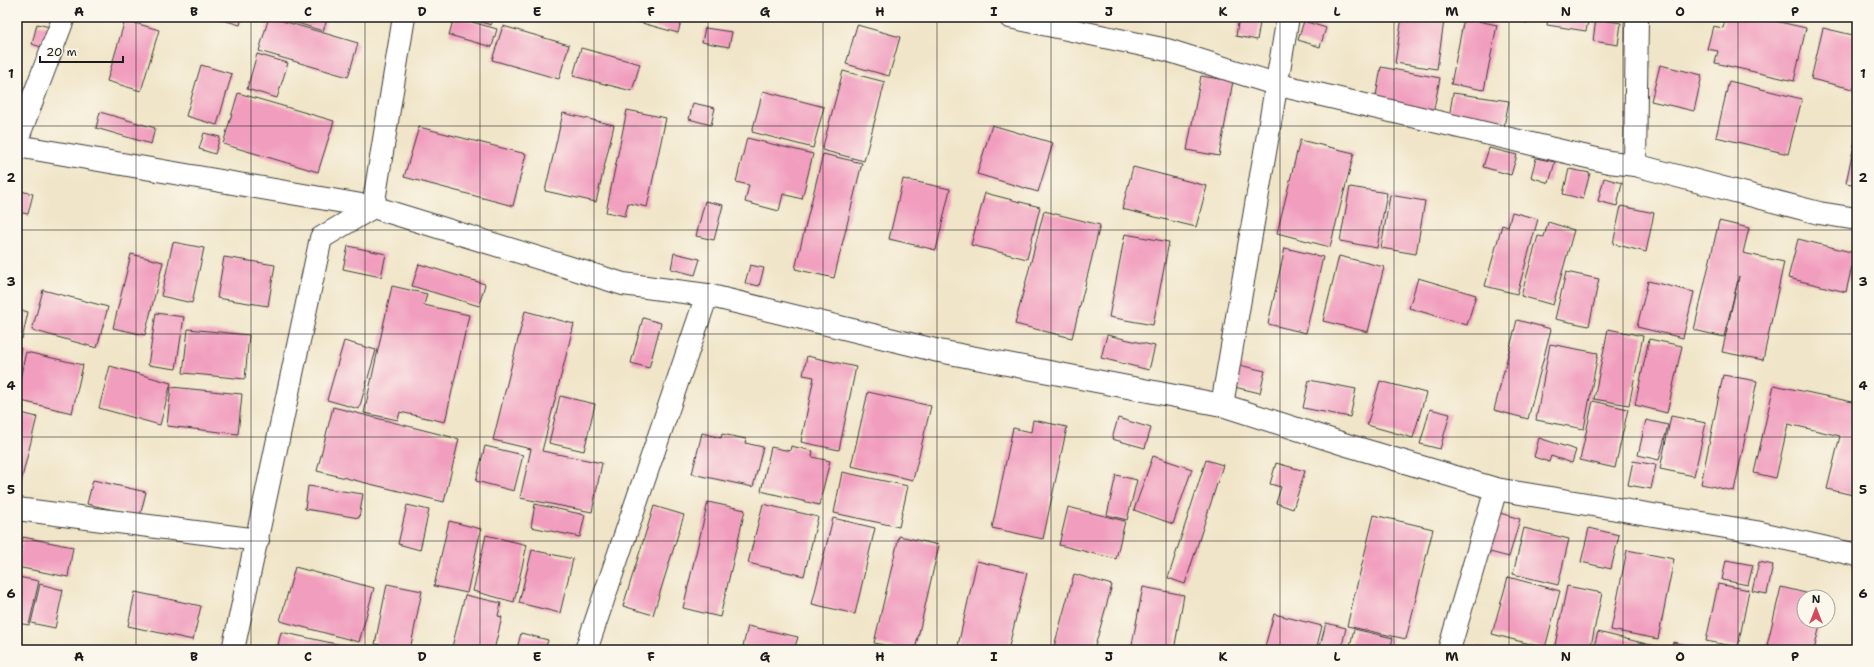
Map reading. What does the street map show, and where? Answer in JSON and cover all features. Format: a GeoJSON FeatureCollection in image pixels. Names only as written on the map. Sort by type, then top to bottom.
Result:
{"type":"FeatureCollection","features":[{"type":"Feature","properties":{"kind":"street"},"geometry":{"type":"LineString","coordinates":[[17,140],[64,17]]}},
{"type":"Feature","properties":{"kind":"street"},"geometry":{"type":"LineString","coordinates":[[233,650],[258,540],[321,238],[373,207],[404,17]]}},
{"type":"Feature","properties":{"kind":"street"},"geometry":{"type":"LineString","coordinates":[[1010,17],[1167,50],[1275,84],[1609,162],[1635,165],[1819,213],[1857,220]]}},
{"type":"Feature","properties":{"kind":"street"},"geometry":{"type":"LineString","coordinates":[[1222,404],[1275,84],[1288,17]]}},
{"type":"Feature","properties":{"kind":"street"},"geometry":{"type":"LineString","coordinates":[[1635,165],[1637,17]]}},
{"type":"Feature","properties":{"kind":"street"},"geometry":{"type":"LineString","coordinates":[[17,146],[373,207],[623,284],[707,295],[938,351],[1222,404],[1347,445],[1496,489],[1756,532],[1857,555]]}},
{"type":"Feature","properties":{"kind":"street"},"geometry":{"type":"LineString","coordinates":[[591,649],[707,295]]}},
{"type":"Feature","properties":{"kind":"street"},"geometry":{"type":"LineString","coordinates":[[1449,650],[1496,489]]}},
{"type":"Feature","properties":{"kind":"street"},"geometry":{"type":"LineString","coordinates":[[17,509],[258,540]]}},
{"type":"Feature","properties":{"kind":"building"},"geometry":{"type":"Polygon","coordinates":[[[213,17],[242,17],[240,25],[213,17]]]}},
{"type":"Feature","properties":{"kind":"building"},"geometry":{"type":"Polygon","coordinates":[[[269,17],[358,43],[348,77],[259,51],[269,17]]]}},
{"type":"Feature","properties":{"kind":"building"},"geometry":{"type":"Polygon","coordinates":[[[278,17],[328,17],[323,31],[278,17]]]}},
{"type":"Feature","properties":{"kind":"building"},"geometry":{"type":"Polygon","coordinates":[[[454,17],[497,29],[492,47],[449,35],[454,17]]]}},
{"type":"Feature","properties":{"kind":"building"},"geometry":{"type":"Polygon","coordinates":[[[467,17],[494,17],[491,25],[467,17]]]}},
{"type":"Feature","properties":{"kind":"building"},"geometry":{"type":"Polygon","coordinates":[[[620,17],[682,17],[678,33],[620,17]]]}},
{"type":"Feature","properties":{"kind":"building"},"geometry":{"type":"Polygon","coordinates":[[[1239,17],[1261,17],[1257,40],[1236,36],[1239,17]]]}},
{"type":"Feature","properties":{"kind":"building"},"geometry":{"type":"Polygon","coordinates":[[[1402,17],[1444,21],[1437,69],[1395,63],[1402,17]]]}},
{"type":"Feature","properties":{"kind":"building"},"geometry":{"type":"Polygon","coordinates":[[[1504,17],[1529,17],[1527,23],[1504,17]]]}},
{"type":"Feature","properties":{"kind":"building"},"geometry":{"type":"Polygon","coordinates":[[[1548,17],[1589,17],[1586,31],[1547,25],[1548,17]]]}},
{"type":"Feature","properties":{"kind":"building"},"geometry":{"type":"Polygon","coordinates":[[[1726,17],[1758,17],[1806,28],[1794,81],[1715,63],[1718,51],[1707,49],[1713,26],[1723,28],[1726,17]]]}},
{"type":"Feature","properties":{"kind":"building"},"geometry":{"type":"Polygon","coordinates":[[[1464,18],[1497,25],[1484,90],[1451,84],[1464,18]]]}},
{"type":"Feature","properties":{"kind":"building"},"geometry":{"type":"Polygon","coordinates":[[[1596,19],[1621,23],[1618,45],[1593,41],[1596,19]]]}},
{"type":"Feature","properties":{"kind":"building"},"geometry":{"type":"Polygon","coordinates":[[[125,20],[159,30],[141,91],[107,81],[125,20]]]}},
{"type":"Feature","properties":{"kind":"building"},"geometry":{"type":"Polygon","coordinates":[[[1304,21],[1326,28],[1320,47],[1298,40],[1304,21]]]}},
{"type":"Feature","properties":{"kind":"building"},"geometry":{"type":"Polygon","coordinates":[[[37,24],[50,27],[44,48],[32,44],[37,24]]]}},
{"type":"Feature","properties":{"kind":"building"},"geometry":{"type":"Polygon","coordinates":[[[857,25],[900,37],[889,76],[846,64],[857,25]]]}},
{"type":"Feature","properties":{"kind":"building"},"geometry":{"type":"Polygon","coordinates":[[[503,26],[569,45],[559,79],[492,60],[503,26]]]}},
{"type":"Feature","properties":{"kind":"building"},"geometry":{"type":"Polygon","coordinates":[[[705,28],[732,32],[729,47],[702,42],[705,28]]]}},
{"type":"Feature","properties":{"kind":"building"},"geometry":{"type":"Polygon","coordinates":[[[1823,28],[1857,36],[1857,90],[1811,79],[1823,28]]]}},
{"type":"Feature","properties":{"kind":"building"},"geometry":{"type":"Polygon","coordinates":[[[581,48],[640,64],[632,91],[573,76],[581,48]]]}},
{"type":"Feature","properties":{"kind":"building"},"geometry":{"type":"Polygon","coordinates":[[[257,54],[288,63],[277,98],[247,89],[257,54]]]}},
{"type":"Feature","properties":{"kind":"building"},"geometry":{"type":"Polygon","coordinates":[[[201,65],[232,74],[217,125],[186,116],[201,65]]]}},
{"type":"Feature","properties":{"kind":"building"},"geometry":{"type":"Polygon","coordinates":[[[1660,65],[1702,75],[1694,111],[1651,101],[1660,65]]]}},
{"type":"Feature","properties":{"kind":"building"},"geometry":{"type":"Polygon","coordinates":[[[1381,67],[1440,78],[1433,114],[1375,102],[1381,67]]]}},
{"type":"Feature","properties":{"kind":"building"},"geometry":{"type":"Polygon","coordinates":[[[843,71],[885,82],[864,161],[822,150],[843,71]]]}},
{"type":"Feature","properties":{"kind":"building"},"geometry":{"type":"Polygon","coordinates":[[[1201,76],[1233,81],[1219,156],[1187,150],[1201,76]]]}},
{"type":"Feature","properties":{"kind":"building"},"geometry":{"type":"Polygon","coordinates":[[[1729,81],[1802,99],[1788,154],[1716,137],[1729,81]]]}},
{"type":"Feature","properties":{"kind":"building"},"geometry":{"type":"Polygon","coordinates":[[[763,91],[824,107],[813,148],[752,132],[763,91]]]}},
{"type":"Feature","properties":{"kind":"building"},"geometry":{"type":"Polygon","coordinates":[[[238,93],[334,121],[318,172],[223,144],[238,93]]]}},
{"type":"Feature","properties":{"kind":"building"},"geometry":{"type":"Polygon","coordinates":[[[1453,93],[1509,101],[1504,126],[1449,118],[1453,93]]]}},
{"type":"Feature","properties":{"kind":"building"},"geometry":{"type":"Polygon","coordinates":[[[693,103],[715,108],[711,125],[689,119],[693,103]]]}},
{"type":"Feature","properties":{"kind":"building"},"geometry":{"type":"Polygon","coordinates":[[[627,110],[666,118],[647,207],[628,203],[625,216],[606,212],[627,110]]]}},
{"type":"Feature","properties":{"kind":"building"},"geometry":{"type":"Polygon","coordinates":[[[100,112],[155,128],[151,144],[96,128],[100,112]]]}},
{"type":"Feature","properties":{"kind":"building"},"geometry":{"type":"Polygon","coordinates":[[[563,113],[614,125],[596,202],[545,191],[563,113]]]}},
{"type":"Feature","properties":{"kind":"building"},"geometry":{"type":"Polygon","coordinates":[[[992,125],[1053,143],[1038,192],[977,174],[992,125]]]}},
{"type":"Feature","properties":{"kind":"building"},"geometry":{"type":"Polygon","coordinates":[[[419,127],[526,154],[513,206],[404,177],[419,127]]]}},
{"type":"Feature","properties":{"kind":"building"},"geometry":{"type":"Polygon","coordinates":[[[204,133],[220,137],[215,154],[199,149],[204,133]]]}},
{"type":"Feature","properties":{"kind":"building"},"geometry":{"type":"Polygon","coordinates":[[[1857,136],[1857,185],[1846,183],[1857,136]]]}},
{"type":"Feature","properties":{"kind":"building"},"geometry":{"type":"Polygon","coordinates":[[[747,138],[813,154],[802,199],[783,194],[779,211],[745,202],[749,185],[736,182],[747,138]]]}},
{"type":"Feature","properties":{"kind":"building"},"geometry":{"type":"Polygon","coordinates":[[[1300,140],[1354,153],[1330,247],[1277,233],[1300,140]]]}},
{"type":"Feature","properties":{"kind":"building"},"geometry":{"type":"Polygon","coordinates":[[[1489,148],[1517,155],[1511,175],[1483,167],[1489,148]]]}},
{"type":"Feature","properties":{"kind":"building"},"geometry":{"type":"Polygon","coordinates":[[[823,154],[862,163],[834,278],[795,269],[823,154]]]}},
{"type":"Feature","properties":{"kind":"building"},"geometry":{"type":"Polygon","coordinates":[[[1536,158],[1555,162],[1549,183],[1531,177],[1536,158]]]}},
{"type":"Feature","properties":{"kind":"building"},"geometry":{"type":"Polygon","coordinates":[[[1133,167],[1207,186],[1196,227],[1122,209],[1133,167]]]}},
{"type":"Feature","properties":{"kind":"building"},"geometry":{"type":"Polygon","coordinates":[[[1569,169],[1590,173],[1583,199],[1563,194],[1569,169]]]}},
{"type":"Feature","properties":{"kind":"building"},"geometry":{"type":"Polygon","coordinates":[[[1604,178],[1622,183],[1617,206],[1598,201],[1604,178]]]}},
{"type":"Feature","properties":{"kind":"building"},"geometry":{"type":"Polygon","coordinates":[[[903,179],[950,189],[936,250],[889,239],[903,179]]]}},
{"type":"Feature","properties":{"kind":"building"},"geometry":{"type":"Polygon","coordinates":[[[1350,187],[1387,193],[1377,248],[1340,241],[1350,187]]]}},
{"type":"Feature","properties":{"kind":"building"},"geometry":{"type":"Polygon","coordinates":[[[17,190],[33,194],[28,214],[17,212],[17,190]]]}},
{"type":"Feature","properties":{"kind":"building"},"geometry":{"type":"Polygon","coordinates":[[[985,193],[1040,207],[1027,259],[971,245],[985,193]]]}},
{"type":"Feature","properties":{"kind":"building"},"geometry":{"type":"Polygon","coordinates":[[[1390,195],[1425,201],[1416,254],[1381,248],[1390,195]]]}},
{"type":"Feature","properties":{"kind":"building"},"geometry":{"type":"Polygon","coordinates":[[[705,201],[723,205],[714,240],[696,236],[705,201]]]}},
{"type":"Feature","properties":{"kind":"building"},"geometry":{"type":"Polygon","coordinates":[[[1621,206],[1654,213],[1646,252],[1613,244],[1621,206]]]}},
{"type":"Feature","properties":{"kind":"building"},"geometry":{"type":"Polygon","coordinates":[[[1044,211],[1100,225],[1072,338],[1015,324],[1044,211]]]}},
{"type":"Feature","properties":{"kind":"building"},"geometry":{"type":"Polygon","coordinates":[[[1512,212],[1538,219],[1517,294],[1485,286],[1502,225],[1508,227],[1512,212]]]}},
{"type":"Feature","properties":{"kind":"building"},"geometry":{"type":"Polygon","coordinates":[[[1719,221],[1749,228],[1743,253],[1784,262],[1763,360],[1722,352],[1739,276],[1724,337],[1694,330],[1719,221]]]}},
{"type":"Feature","properties":{"kind":"building"},"geometry":{"type":"Polygon","coordinates":[[[1548,222],[1574,230],[1553,305],[1521,296],[1538,236],[1544,237],[1548,222]]]}},
{"type":"Feature","properties":{"kind":"building"},"geometry":{"type":"Polygon","coordinates":[[[1125,234],[1169,242],[1153,325],[1109,317],[1125,234]]]}},
{"type":"Feature","properties":{"kind":"building"},"geometry":{"type":"Polygon","coordinates":[[[1798,239],[1855,253],[1846,292],[1788,278],[1798,239]]]}},
{"type":"Feature","properties":{"kind":"building"},"geometry":{"type":"Polygon","coordinates":[[[173,242],[204,248],[192,303],[161,296],[173,242]]]}},
{"type":"Feature","properties":{"kind":"building"},"geometry":{"type":"Polygon","coordinates":[[[348,246],[386,254],[381,277],[343,269],[348,246]]]}},
{"type":"Feature","properties":{"kind":"building"},"geometry":{"type":"Polygon","coordinates":[[[1285,248],[1323,257],[1306,333],[1268,324],[1285,248]]]}},
{"type":"Feature","properties":{"kind":"building"},"geometry":{"type":"Polygon","coordinates":[[[674,253],[700,259],[695,275],[671,269],[674,253]]]}},
{"type":"Feature","properties":{"kind":"building"},"geometry":{"type":"Polygon","coordinates":[[[131,254],[163,262],[145,335],[113,328],[131,254]]]}},
{"type":"Feature","properties":{"kind":"building"},"geometry":{"type":"Polygon","coordinates":[[[1339,256],[1384,267],[1368,332],[1323,321],[1339,256]]]}},
{"type":"Feature","properties":{"kind":"building"},"geometry":{"type":"Polygon","coordinates":[[[224,257],[275,265],[268,306],[217,298],[224,257]]]}},
{"type":"Feature","properties":{"kind":"building"},"geometry":{"type":"Polygon","coordinates":[[[419,264],[485,284],[479,306],[412,286],[419,264]]]}},
{"type":"Feature","properties":{"kind":"building"},"geometry":{"type":"Polygon","coordinates":[[[750,265],[764,268],[759,286],[745,283],[750,265]]]}},
{"type":"Feature","properties":{"kind":"building"},"geometry":{"type":"Polygon","coordinates":[[[1566,272],[1599,279],[1589,326],[1555,319],[1566,272]]]}},
{"type":"Feature","properties":{"kind":"building"},"geometry":{"type":"Polygon","coordinates":[[[1418,278],[1476,295],[1467,325],[1409,308],[1418,278]]]}},
{"type":"Feature","properties":{"kind":"building"},"geometry":{"type":"Polygon","coordinates":[[[1648,281],[1694,292],[1683,338],[1637,327],[1648,281]]]}},
{"type":"Feature","properties":{"kind":"building"},"geometry":{"type":"Polygon","coordinates":[[[392,286],[427,294],[424,305],[469,315],[445,422],[400,412],[398,420],[364,413],[392,286]]]}},
{"type":"Feature","properties":{"kind":"building"},"geometry":{"type":"Polygon","coordinates":[[[43,290],[108,307],[97,348],[32,330],[43,290]]]}},
{"type":"Feature","properties":{"kind":"building"},"geometry":{"type":"Polygon","coordinates":[[[17,309],[28,312],[22,339],[17,337],[17,309]]]}},
{"type":"Feature","properties":{"kind":"building"},"geometry":{"type":"Polygon","coordinates":[[[525,311],[574,324],[542,451],[602,463],[592,512],[520,498],[531,449],[493,440],[525,311]]]}},
{"type":"Feature","properties":{"kind":"building"},"geometry":{"type":"Polygon","coordinates":[[[156,313],[184,317],[176,369],[148,365],[156,313]]]}},
{"type":"Feature","properties":{"kind":"building"},"geometry":{"type":"Polygon","coordinates":[[[643,318],[661,323],[649,368],[631,363],[643,318]]]}},
{"type":"Feature","properties":{"kind":"building"},"geometry":{"type":"Polygon","coordinates":[[[1517,320],[1551,329],[1528,419],[1494,410],[1517,320]]]}},
{"type":"Feature","properties":{"kind":"building"},"geometry":{"type":"Polygon","coordinates":[[[188,329],[249,335],[245,379],[183,373],[188,329]]]}},
{"type":"Feature","properties":{"kind":"building"},"geometry":{"type":"Polygon","coordinates":[[[1608,329],[1643,336],[1629,405],[1594,399],[1608,329]]]}},
{"type":"Feature","properties":{"kind":"building"},"geometry":{"type":"Polygon","coordinates":[[[1107,335],[1155,346],[1149,370],[1101,358],[1107,335]]]}},
{"type":"Feature","properties":{"kind":"building"},"geometry":{"type":"Polygon","coordinates":[[[1649,339],[1682,346],[1667,413],[1635,405],[1649,339]]]}},
{"type":"Feature","properties":{"kind":"building"},"geometry":{"type":"Polygon","coordinates":[[[344,341],[376,350],[359,409],[327,400],[344,341]]]}},
{"type":"Feature","properties":{"kind":"building"},"geometry":{"type":"Polygon","coordinates":[[[1550,344],[1598,353],[1584,429],[1536,420],[1550,344]]]}},
{"type":"Feature","properties":{"kind":"building"},"geometry":{"type":"Polygon","coordinates":[[[17,347],[21,348],[18,364],[17,364],[17,347]]]}},
{"type":"Feature","properties":{"kind":"building"},"geometry":{"type":"Polygon","coordinates":[[[26,352],[83,365],[72,413],[17,400],[17,392],[26,352]]]}},
{"type":"Feature","properties":{"kind":"building"},"geometry":{"type":"Polygon","coordinates":[[[807,356],[856,367],[839,450],[801,442],[814,377],[803,375],[807,356]]]}},
{"type":"Feature","properties":{"kind":"building"},"geometry":{"type":"Polygon","coordinates":[[[1235,364],[1265,371],[1260,393],[1230,386],[1235,364]]]}},
{"type":"Feature","properties":{"kind":"building"},"geometry":{"type":"Polygon","coordinates":[[[110,366],[171,383],[160,425],[99,408],[110,366]]]}},
{"type":"Feature","properties":{"kind":"building"},"geometry":{"type":"Polygon","coordinates":[[[1723,375],[1757,381],[1734,491],[1701,484],[1723,375]]]}},
{"type":"Feature","properties":{"kind":"building"},"geometry":{"type":"Polygon","coordinates":[[[1309,380],[1356,389],[1350,417],[1303,408],[1309,380]]]}},
{"type":"Feature","properties":{"kind":"building"},"geometry":{"type":"Polygon","coordinates":[[[1380,381],[1426,393],[1413,438],[1367,425],[1380,381]]]}},
{"type":"Feature","properties":{"kind":"building"},"geometry":{"type":"Polygon","coordinates":[[[1774,385],[1857,403],[1857,496],[1827,489],[1840,436],[1788,424],[1776,478],[1754,473],[1774,385]]]}},
{"type":"Feature","properties":{"kind":"building"},"geometry":{"type":"Polygon","coordinates":[[[171,387],[242,394],[238,434],[167,426],[171,387]]]}},
{"type":"Feature","properties":{"kind":"building"},"geometry":{"type":"Polygon","coordinates":[[[868,392],[931,406],[913,480],[851,466],[868,392]]]}},
{"type":"Feature","properties":{"kind":"building"},"geometry":{"type":"Polygon","coordinates":[[[560,396],[595,404],[584,451],[549,443],[560,396]]]}},
{"type":"Feature","properties":{"kind":"building"},"geometry":{"type":"Polygon","coordinates":[[[1593,401],[1628,409],[1615,468],[1580,460],[1593,401]]]}},
{"type":"Feature","properties":{"kind":"building"},"geometry":{"type":"Polygon","coordinates":[[[333,407],[459,439],[444,502],[317,471],[333,407]]]}},
{"type":"Feature","properties":{"kind":"building"},"geometry":{"type":"Polygon","coordinates":[[[1430,409],[1450,414],[1440,449],[1420,444],[1430,409]]]}},
{"type":"Feature","properties":{"kind":"building"},"geometry":{"type":"Polygon","coordinates":[[[17,412],[37,417],[18,494],[17,494],[17,412]]]}},
{"type":"Feature","properties":{"kind":"building"},"geometry":{"type":"Polygon","coordinates":[[[1671,416],[1706,423],[1694,476],[1660,469],[1671,416]]]}},
{"type":"Feature","properties":{"kind":"building"},"geometry":{"type":"Polygon","coordinates":[[[1118,418],[1151,428],[1145,448],[1112,439],[1118,418]]]}},
{"type":"Feature","properties":{"kind":"building"},"geometry":{"type":"Polygon","coordinates":[[[1033,420],[1067,427],[1043,539],[992,528],[1013,428],[1031,432],[1033,420]]]}},
{"type":"Feature","properties":{"kind":"building"},"geometry":{"type":"Polygon","coordinates":[[[1646,420],[1668,425],[1659,460],[1638,455],[1646,420]]]}},
{"type":"Feature","properties":{"kind":"building"},"geometry":{"type":"Polygon","coordinates":[[[702,433],[721,438],[722,434],[746,439],[745,443],[763,447],[753,487],[692,474],[702,433]]]}},
{"type":"Feature","properties":{"kind":"building"},"geometry":{"type":"Polygon","coordinates":[[[1539,438],[1576,450],[1572,463],[1551,456],[1549,462],[1534,457],[1539,438]]]}},
{"type":"Feature","properties":{"kind":"building"},"geometry":{"type":"Polygon","coordinates":[[[485,446],[523,455],[514,491],[476,481],[485,446]]]}},
{"type":"Feature","properties":{"kind":"building"},"geometry":{"type":"Polygon","coordinates":[[[791,446],[813,451],[812,457],[830,461],[819,505],[761,491],[771,447],[790,451],[791,446]]]}},
{"type":"Feature","properties":{"kind":"building"},"geometry":{"type":"Polygon","coordinates":[[[1153,456],[1192,469],[1173,524],[1134,510],[1153,456]]]}},
{"type":"Feature","properties":{"kind":"building"},"geometry":{"type":"Polygon","coordinates":[[[1206,460],[1223,465],[1185,584],[1168,578],[1206,460]]]}},
{"type":"Feature","properties":{"kind":"building"},"geometry":{"type":"Polygon","coordinates":[[[1633,461],[1656,465],[1651,489],[1628,485],[1633,461]]]}},
{"type":"Feature","properties":{"kind":"building"},"geometry":{"type":"Polygon","coordinates":[[[1276,463],[1305,471],[1293,509],[1276,503],[1281,487],[1270,484],[1276,463]]]}},
{"type":"Feature","properties":{"kind":"building"},"geometry":{"type":"Polygon","coordinates":[[[842,472],[908,486],[899,527],[834,513],[842,472]]]}},
{"type":"Feature","properties":{"kind":"building"},"geometry":{"type":"Polygon","coordinates":[[[1116,475],[1137,480],[1127,520],[1107,515],[1116,475]]]}},
{"type":"Feature","properties":{"kind":"building"},"geometry":{"type":"Polygon","coordinates":[[[93,480],[146,492],[140,516],[87,504],[93,480]]]}},
{"type":"Feature","properties":{"kind":"building"},"geometry":{"type":"Polygon","coordinates":[[[308,486],[363,494],[359,518],[305,509],[308,486]]]}},
{"type":"Feature","properties":{"kind":"building"},"geometry":{"type":"Polygon","coordinates":[[[708,502],[745,510],[720,617],[683,608],[708,502]]]}},
{"type":"Feature","properties":{"kind":"building"},"geometry":{"type":"Polygon","coordinates":[[[535,504],[585,515],[580,537],[531,527],[535,504]]]}},
{"type":"Feature","properties":{"kind":"building"},"geometry":{"type":"Polygon","coordinates":[[[763,504],[818,517],[804,576],[748,563],[763,504]]]}},
{"type":"Feature","properties":{"kind":"building"},"geometry":{"type":"Polygon","coordinates":[[[407,505],[429,510],[420,550],[398,544],[407,505]]]}},
{"type":"Feature","properties":{"kind":"building"},"geometry":{"type":"Polygon","coordinates":[[[654,506],[684,515],[653,615],[623,606],[654,506]]]}},
{"type":"Feature","properties":{"kind":"building"},"geometry":{"type":"Polygon","coordinates":[[[1068,507],[1125,521],[1116,559],[1059,545],[1068,507]]]}},
{"type":"Feature","properties":{"kind":"building"},"geometry":{"type":"Polygon","coordinates":[[[1493,511],[1520,519],[1509,557],[1482,550],[1493,511]]]}},
{"type":"Feature","properties":{"kind":"building"},"geometry":{"type":"Polygon","coordinates":[[[1374,515],[1433,529],[1406,639],[1347,626],[1374,515]]]}},
{"type":"Feature","properties":{"kind":"building"},"geometry":{"type":"Polygon","coordinates":[[[833,518],[875,528],[855,614],[812,604],[833,518]]]}},
{"type":"Feature","properties":{"kind":"building"},"geometry":{"type":"Polygon","coordinates":[[[449,521],[481,529],[467,593],[434,586],[449,521]]]}},
{"type":"Feature","properties":{"kind":"building"},"geometry":{"type":"Polygon","coordinates":[[[1524,528],[1569,539],[1558,585],[1513,574],[1524,528]]]}},
{"type":"Feature","properties":{"kind":"building"},"geometry":{"type":"Polygon","coordinates":[[[1589,528],[1619,535],[1611,569],[1581,562],[1589,528]]]}},
{"type":"Feature","properties":{"kind":"building"},"geometry":{"type":"Polygon","coordinates":[[[486,535],[527,545],[514,602],[473,591],[486,535]]]}},
{"type":"Feature","properties":{"kind":"building"},"geometry":{"type":"Polygon","coordinates":[[[899,536],[939,545],[915,650],[906,650],[874,643],[899,536]]]}},
{"type":"Feature","properties":{"kind":"building"},"geometry":{"type":"Polygon","coordinates":[[[23,537],[73,547],[68,577],[17,567],[23,537]]]}},
{"type":"Feature","properties":{"kind":"building"},"geometry":{"type":"Polygon","coordinates":[[[532,550],[573,559],[560,613],[519,603],[532,550]]]}},
{"type":"Feature","properties":{"kind":"building"},"geometry":{"type":"Polygon","coordinates":[[[1627,550],[1674,559],[1658,639],[1611,630],[1627,550]]]}},
{"type":"Feature","properties":{"kind":"building"},"geometry":{"type":"Polygon","coordinates":[[[1726,560],[1753,565],[1748,585],[1722,580],[1726,560]]]}},
{"type":"Feature","properties":{"kind":"building"},"geometry":{"type":"Polygon","coordinates":[[[977,561],[1027,573],[1008,650],[957,650],[977,561]]]}},
{"type":"Feature","properties":{"kind":"building"},"geometry":{"type":"Polygon","coordinates":[[[1759,562],[1773,565],[1767,594],[1752,591],[1759,562]]]}},
{"type":"Feature","properties":{"kind":"building"},"geometry":{"type":"Polygon","coordinates":[[[295,567],[374,588],[359,642],[280,621],[295,567]]]}},
{"type":"Feature","properties":{"kind":"building"},"geometry":{"type":"Polygon","coordinates":[[[1074,574],[1112,585],[1094,650],[1053,650],[1074,574]]]}},
{"type":"Feature","properties":{"kind":"building"},"geometry":{"type":"Polygon","coordinates":[[[18,577],[39,581],[29,625],[17,623],[18,577]]]}},
{"type":"Feature","properties":{"kind":"building"},"geometry":{"type":"Polygon","coordinates":[[[1508,577],[1560,591],[1545,648],[1492,634],[1508,577]]]}},
{"type":"Feature","properties":{"kind":"building"},"geometry":{"type":"Polygon","coordinates":[[[40,584],[63,590],[55,628],[31,623],[40,584]]]}},
{"type":"Feature","properties":{"kind":"building"},"geometry":{"type":"Polygon","coordinates":[[[387,584],[422,591],[410,650],[375,644],[387,584]]]}},
{"type":"Feature","properties":{"kind":"building"},"geometry":{"type":"Polygon","coordinates":[[[1718,584],[1749,590],[1738,647],[1706,641],[1718,584]]]}},
{"type":"Feature","properties":{"kind":"building"},"geometry":{"type":"Polygon","coordinates":[[[1567,586],[1602,593],[1590,650],[1554,650],[1567,586]]]}},
{"type":"Feature","properties":{"kind":"building"},"geometry":{"type":"Polygon","coordinates":[[[1143,587],[1184,595],[1174,650],[1131,650],[1143,587]]]}},
{"type":"Feature","properties":{"kind":"building"},"geometry":{"type":"Polygon","coordinates":[[[1781,587],[1796,591],[1796,629],[1819,629],[1814,650],[1788,650],[1767,645],[1781,587]]]}},
{"type":"Feature","properties":{"kind":"building"},"geometry":{"type":"Polygon","coordinates":[[[135,592],[201,606],[193,640],[128,626],[135,592]]]}},
{"type":"Feature","properties":{"kind":"building"},"geometry":{"type":"Polygon","coordinates":[[[465,595],[501,603],[498,616],[502,617],[494,650],[464,650],[452,647],[465,595]]]}},
{"type":"Feature","properties":{"kind":"building"},"geometry":{"type":"Polygon","coordinates":[[[1274,614],[1322,626],[1316,650],[1264,650],[1274,614]]]}},
{"type":"Feature","properties":{"kind":"building"},"geometry":{"type":"Polygon","coordinates":[[[1326,623],[1346,628],[1341,650],[1319,650],[1326,623]]]}},
{"type":"Feature","properties":{"kind":"building"},"geometry":{"type":"Polygon","coordinates":[[[748,626],[798,637],[794,650],[759,650],[743,646],[748,626]]]}},
{"type":"Feature","properties":{"kind":"building"},"geometry":{"type":"Polygon","coordinates":[[[1354,629],[1393,638],[1390,650],[1349,650],[1354,629]]]}},
{"type":"Feature","properties":{"kind":"building"},"geometry":{"type":"Polygon","coordinates":[[[281,632],[359,649],[359,650],[277,650],[281,632]]]}},
{"type":"Feature","properties":{"kind":"building"},"geometry":{"type":"Polygon","coordinates":[[[1598,632],[1659,647],[1658,650],[1593,650],[1598,632]]]}},
{"type":"Feature","properties":{"kind":"building"},"geometry":{"type":"Polygon","coordinates":[[[521,633],[548,640],[545,650],[508,650],[509,647],[517,649],[521,633]]]}},
{"type":"Feature","properties":{"kind":"building"},"geometry":{"type":"Polygon","coordinates":[[[1673,642],[1702,649],[1702,650],[1671,650],[1673,642]]]}},
{"type":"Feature","properties":{"kind":"building"},"geometry":{"type":"Polygon","coordinates":[[[1478,646],[1490,650],[1477,650],[1478,646]]]}}]}
